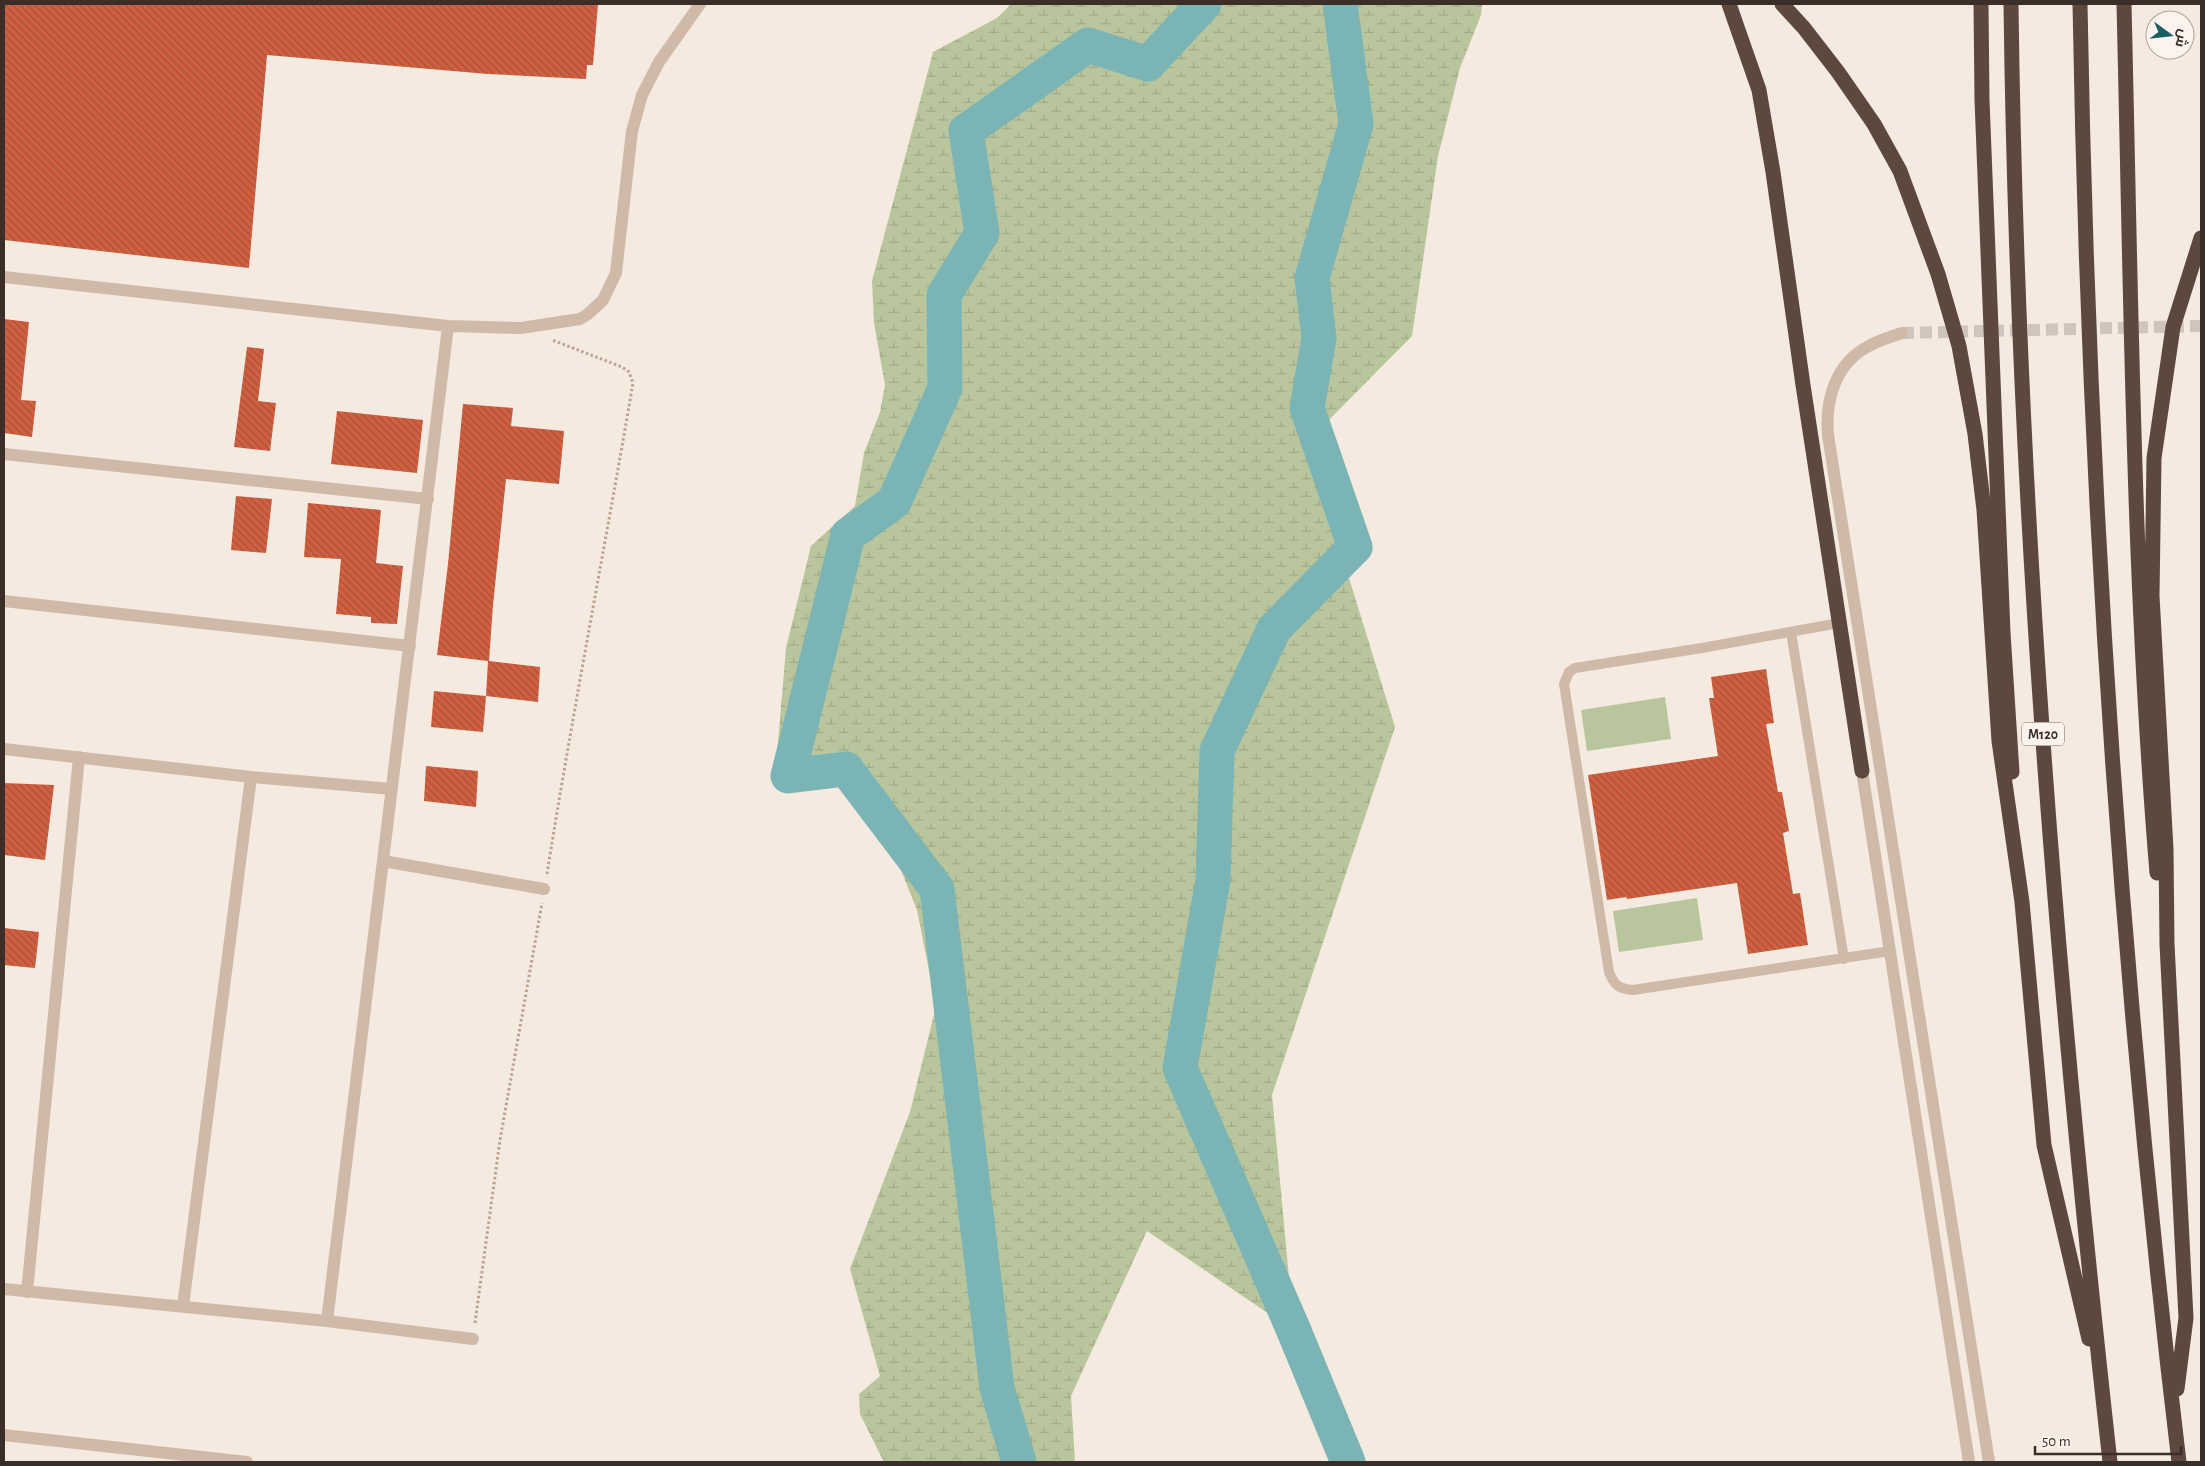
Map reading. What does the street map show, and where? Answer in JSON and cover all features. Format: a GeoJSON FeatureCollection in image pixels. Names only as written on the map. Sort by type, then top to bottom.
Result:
{"type":"FeatureCollection","features":[{"type":"Feature","properties":{"kind":"highway"},"geometry":{"type":"LineString","coordinates":[[1729,4],[1760,99],[1773,172],[1804,395],[1862,771]]}},
{"type":"Feature","properties":{"kind":"highway"},"geometry":{"type":"LineString","coordinates":[[1782,4],[1804,28],[1838,72],[1874,124],[1900,171],[1938,274],[1959,346],[1975,434],[1984,510],[1999,741],[2022,902]]}},
{"type":"Feature","properties":{"kind":"highway"},"geometry":{"type":"LineString","coordinates":[[1981,4],[1982,100],[2002,633],[2022,902],[2044,1146],[2103,1402]]}},
{"type":"Feature","properties":{"kind":"highway","name":"M120"},"geometry":{"type":"LineString","coordinates":[[2011,4],[2021,326],[2032,562],[2045,773],[2068,1054],[2110,1462]]}},
{"type":"Feature","properties":{"kind":"highway"},"geometry":{"type":"LineString","coordinates":[[2080,4],[2086,244],[2100,576],[2115,802],[2133,1021],[2179,1462]]}},
{"type":"Feature","properties":{"kind":"highway"},"geometry":{"type":"LineString","coordinates":[[2124,4],[2140,595],[2149,774],[2158,879],[2167,944]]}},
{"type":"Feature","properties":{"kind":"highway"},"geometry":{"type":"LineString","coordinates":[[2174,1416],[2186,1318],[2167,944],[2166,849],[2152,596],[2154,458],[2174,327],[2201,238]]}},
{"type":"Feature","properties":{"kind":"street"},"geometry":{"type":"LineString","coordinates":[[4,277],[448,326],[521,328],[580,319],[603,300],[616,273],[632,130],[639,104],[659,62],[700,4]]}},
{"type":"Feature","properties":{"kind":"street"},"geometry":{"type":"LineString","coordinates":[[327,1321],[448,326]]}},
{"type":"Feature","properties":{"kind":"street"},"geometry":{"type":"LineString","coordinates":[[1902,333],[1869,345],[1858,352],[1845,365],[1836,379],[1830,398],[1827,418],[1828,436],[1989,1462]]}},
{"type":"Feature","properties":{"kind":"street"},"geometry":{"type":"LineString","coordinates":[[4,454],[428,499]]}},
{"type":"Feature","properties":{"kind":"street"},"geometry":{"type":"LineString","coordinates":[[4,600],[410,646]]}},
{"type":"Feature","properties":{"kind":"street"},"geometry":{"type":"LineString","coordinates":[[4,749],[251,777],[392,789]]}},
{"type":"Feature","properties":{"kind":"street"},"geometry":{"type":"LineString","coordinates":[[27,1292],[80,757]]}},
{"type":"Feature","properties":{"kind":"street"},"geometry":{"type":"LineString","coordinates":[[1862,771],[1969,1462]]}},
{"type":"Feature","properties":{"kind":"street"},"geometry":{"type":"LineString","coordinates":[[182,1306],[251,777]]}},
{"type":"Feature","properties":{"kind":"street"},"geometry":{"type":"LineString","coordinates":[[383,861],[544,889]]}},
{"type":"Feature","properties":{"kind":"street"},"geometry":{"type":"LineString","coordinates":[[4,1289],[327,1321],[473,1339]]}},
{"type":"Feature","properties":{"kind":"street"},"geometry":{"type":"LineString","coordinates":[[4,1435],[247,1462]]}},
{"type":"Feature","properties":{"kind":"lane"},"geometry":{"type":"LineString","coordinates":[[1839,623],[1575,668],[1566,676],[1564,684],[1609,972],[1613,982],[1621,989],[1633,990],[1890,951]]}},
{"type":"Feature","properties":{"kind":"lane"},"geometry":{"type":"LineString","coordinates":[[1791,632],[1844,959]]}},
{"type":"Feature","properties":{"kind":"path"},"geometry":{"type":"LineString","coordinates":[[473,1339],[500,1140],[633,383],[629,372],[622,367],[549,338]]}},
{"type":"Feature","properties":{"kind":"green space"},"geometry":{"type":"Polygon","coordinates":[[[1011,4],[1482,4],[1481,15],[1460,68],[1438,156],[1412,336],[1307,442],[1395,727],[1272,1095],[1294,1331],[1147,1231],[1071,1396],[1075,1462],[884,1462],[860,1414],[859,1394],[880,1376],[850,1269],[910,1112],[936,1006],[917,910],[872,798],[777,754],[786,648],[811,546],[855,506],[864,453],[880,412],[885,385],[874,323],[872,281],[933,52],[997,18],[1011,4]]]}},
{"type":"Feature","properties":{"kind":"green space"},"geometry":{"type":"Polygon","coordinates":[[[1665,697],[1671,739],[1587,751],[1581,710],[1665,697]]]}},
{"type":"Feature","properties":{"kind":"green space"},"geometry":{"type":"Polygon","coordinates":[[[1697,898],[1703,940],[1619,952],[1613,911],[1697,898]]]}},
{"type":"Feature","properties":{"kind":"building"},"geometry":{"type":"Polygon","coordinates":[[[4,4],[598,4],[593,65],[587,65],[586,79],[488,74],[267,55],[249,268],[4,240],[4,4]]]}},
{"type":"Feature","properties":{"kind":"building"},"geometry":{"type":"Polygon","coordinates":[[[4,319],[29,322],[21,400],[36,401],[32,437],[4,433],[4,319]]]}},
{"type":"Feature","properties":{"kind":"building"},"geometry":{"type":"Polygon","coordinates":[[[247,347],[264,349],[258,401],[276,403],[270,451],[234,447],[247,347]]]}},
{"type":"Feature","properties":{"kind":"building"},"geometry":{"type":"Polygon","coordinates":[[[463,404],[513,408],[511,426],[564,431],[559,484],[506,479],[493,605],[489,661],[540,667],[538,702],[486,696],[488,661],[437,655],[448,564],[463,404]]]}},
{"type":"Feature","properties":{"kind":"building"},"geometry":{"type":"Polygon","coordinates":[[[337,411],[423,420],[417,473],[331,464],[337,411]]]}},
{"type":"Feature","properties":{"kind":"building"},"geometry":{"type":"Polygon","coordinates":[[[236,496],[272,499],[266,553],[231,550],[236,496]]]}},
{"type":"Feature","properties":{"kind":"building"},"geometry":{"type":"Polygon","coordinates":[[[308,503],[381,510],[376,563],[403,566],[397,624],[371,623],[371,617],[336,614],[341,559],[304,557],[308,503]]]}},
{"type":"Feature","properties":{"kind":"building"},"geometry":{"type":"Polygon","coordinates":[[[1766,669],[1774,723],[1766,724],[1778,792],[1782,792],[1789,831],[1783,833],[1793,894],[1800,893],[1808,945],[1748,954],[1737,883],[1627,899],[1626,897],[1607,900],[1588,775],[1718,756],[1709,698],[1714,698],[1711,677],[1766,669]]]}},
{"type":"Feature","properties":{"kind":"building"},"geometry":{"type":"Polygon","coordinates":[[[434,691],[486,696],[483,732],[431,727],[434,691]]]}},
{"type":"Feature","properties":{"kind":"building"},"geometry":{"type":"Polygon","coordinates":[[[426,766],[478,771],[476,807],[424,801],[426,766]]]}},
{"type":"Feature","properties":{"kind":"building"},"geometry":{"type":"Polygon","coordinates":[[[4,783],[54,785],[45,860],[4,855],[4,783]]]}},
{"type":"Feature","properties":{"kind":"building"},"geometry":{"type":"Polygon","coordinates":[[[4,928],[39,932],[35,968],[4,965],[4,928]]]}},
{"type":"Feature","properties":{"kind":"waterway"},"geometry":{"type":"LineString","coordinates":[[1019,1462],[997,1388],[937,889],[846,769],[788,776],[848,535],[894,502],[945,388],[944,295],[982,233],[966,131],[1088,45],[1148,64],[1204,4]]}},
{"type":"Feature","properties":{"kind":"waterway"},"geometry":{"type":"LineString","coordinates":[[1340,4],[1356,124],[1312,278],[1319,338],[1307,408],[1355,547],[1274,629],[1217,751],[1213,880],[1180,1068],[1294,1331],[1348,1462]]}},
{"type":"Feature","properties":{"kind":"tunnel"},"geometry":{"type":"LineString","coordinates":[[1902,333],[2201,326]]}}]}
